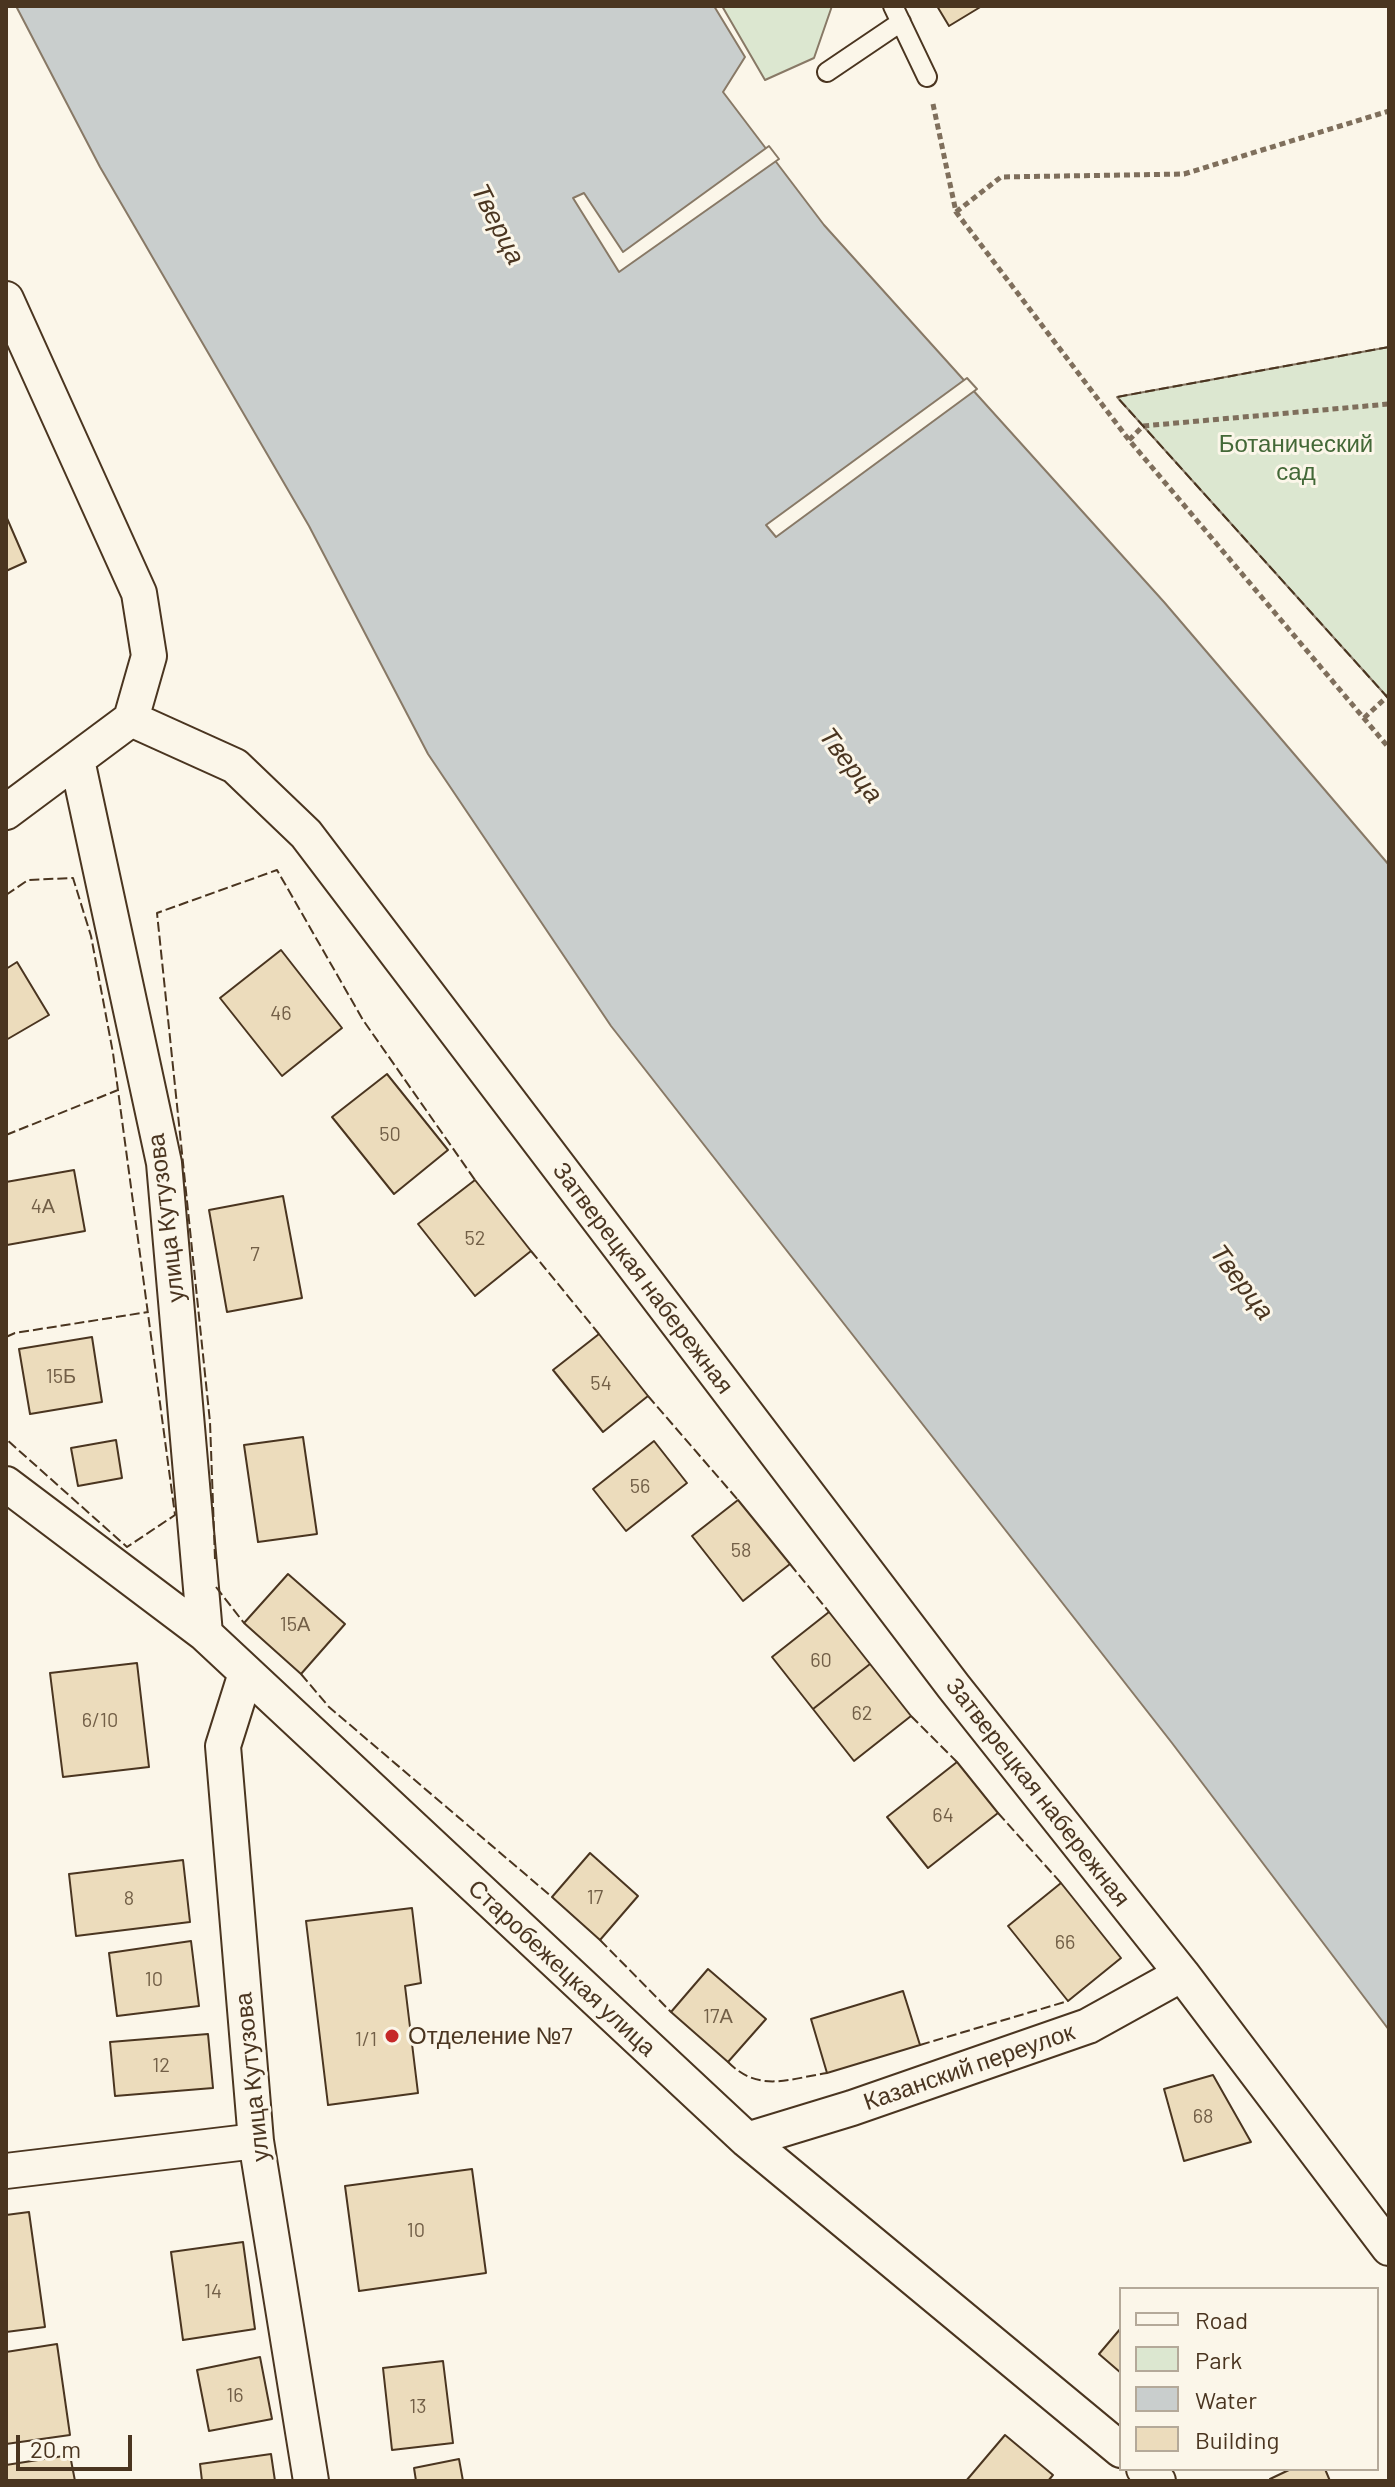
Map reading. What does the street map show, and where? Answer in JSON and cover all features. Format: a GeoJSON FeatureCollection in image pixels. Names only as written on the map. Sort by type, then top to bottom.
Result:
{"type":"FeatureCollection","features":[{"type":"Feature","properties":{"kind":"street"},"geometry":{"type":"LineString","coordinates":[[6,299],[139,593],[149,656],[131,719],[6,812]]}},
{"type":"Feature","properties":{"kind":"street","name":"Затверецкая набережная"},"geometry":{"type":"LineString","coordinates":[[131,719],[235,766],[306,834],[954,1687],[1182,1974],[1389,2248]]}},
{"type":"Feature","properties":{"kind":"street","name":"улица Кутузова"},"geometry":{"type":"LineString","coordinates":[[77,760],[164,1163],[205,1634]]}},
{"type":"Feature","properties":{"kind":"street","name":"Старобежецкая улица"},"geometry":{"type":"LineString","coordinates":[[6,1484],[205,1634],[747,2140],[1119,2448]]}},
{"type":"Feature","properties":{"kind":"street","name":"улица Кутузова"},"geometry":{"type":"LineString","coordinates":[[246,1673],[223,1746],[256,2141],[311,2481]]}},
{"type":"Feature","properties":{"kind":"street","name":"Казанский переулок"},"geometry":{"type":"LineString","coordinates":[[747,2140],[852,2108],[1088,2026],[1182,1974]]}},
{"type":"Feature","properties":{"kind":"street"},"geometry":{"type":"LineString","coordinates":[[6,2171],[256,2141]]}},
{"type":"Feature","properties":{"kind":"lane"},"geometry":{"type":"LineString","coordinates":[[827,72],[897,14],[927,77]]}},
{"type":"Feature","properties":{"kind":"path"},"geometry":{"type":"LineString","coordinates":[[927,77],[956,212],[1129,440],[1389,748]]}},
{"type":"Feature","properties":{"kind":"path"},"geometry":{"type":"LineString","coordinates":[[956,212],[1001,177],[1184,174],[1389,111]]}},
{"type":"Feature","properties":{"kind":"path"},"geometry":{"type":"LineString","coordinates":[[1129,440],[1143,426],[1389,404]]}},
{"type":"Feature","properties":{"kind":"path"},"geometry":{"type":"LineString","coordinates":[[1364,718],[1389,695]]}},
{"type":"Feature","properties":{"kind":"green space"},"geometry":{"type":"Polygon","coordinates":[[[722,6],[832,6],[814,58],[765,80],[722,6]]]}},
{"type":"Feature","properties":{"kind":"green space","name":"Ботанический сад"},"geometry":{"type":"Polygon","coordinates":[[[1389,347],[1389,699],[1117,397],[1389,347]]]}},
{"type":"Feature","properties":{"kind":"water","name":"Тверца"},"geometry":{"type":"Polygon","coordinates":[[[16,6],[714,6],[745,57],[723,92],[824,225],[1164,602],[1389,865],[1389,2030],[1172,1743],[611,1026],[428,754],[309,526],[100,167],[16,6]]]}},
{"type":"Feature","properties":{"kind":"pier"},"geometry":{"type":"Polygon","coordinates":[[[769,146],[779,159],[619,272],[573,198],[584,193],[623,252],[769,146]]]}},
{"type":"Feature","properties":{"kind":"pier"},"geometry":{"type":"Polygon","coordinates":[[[967,378],[977,389],[776,537],[766,525],[967,378]]]}},
{"type":"Feature","properties":{"kind":"building"},"geometry":{"type":"Polygon","coordinates":[[[937,6],[982,6],[949,26],[937,6]]]}},
{"type":"Feature","properties":{"kind":"building"},"geometry":{"type":"Polygon","coordinates":[[[6,516],[26,562],[6,571],[6,516]]]}},
{"type":"Feature","properties":{"kind":"building"},"geometry":{"type":"Polygon","coordinates":[[[281,950],[342,1028],[282,1076],[220,998],[281,950]]]}},
{"type":"Feature","properties":{"kind":"building"},"geometry":{"type":"Polygon","coordinates":[[[17,962],[49,1015],[6,1040],[6,969],[17,962]]]}},
{"type":"Feature","properties":{"kind":"building"},"geometry":{"type":"Polygon","coordinates":[[[387,1074],[448,1150],[394,1194],[332,1117],[387,1074]]]}},
{"type":"Feature","properties":{"kind":"building"},"geometry":{"type":"Polygon","coordinates":[[[74,1170],[85,1231],[7,1245],[6,1182],[74,1170]]]}},
{"type":"Feature","properties":{"kind":"building"},"geometry":{"type":"Polygon","coordinates":[[[475,1180],[531,1251],[475,1296],[418,1224],[475,1180]]]}},
{"type":"Feature","properties":{"kind":"building"},"geometry":{"type":"Polygon","coordinates":[[[283,1196],[302,1298],[227,1312],[209,1210],[283,1196]]]}},
{"type":"Feature","properties":{"kind":"building"},"geometry":{"type":"Polygon","coordinates":[[[599,1334],[648,1396],[603,1432],[553,1370],[599,1334]]]}},
{"type":"Feature","properties":{"kind":"building"},"geometry":{"type":"Polygon","coordinates":[[[92,1337],[102,1402],[30,1414],[19,1349],[92,1337]]]}},
{"type":"Feature","properties":{"kind":"building"},"geometry":{"type":"Polygon","coordinates":[[[303,1437],[317,1534],[258,1542],[244,1445],[303,1437]]]}},
{"type":"Feature","properties":{"kind":"building"},"geometry":{"type":"Polygon","coordinates":[[[116,1440],[122,1478],[78,1486],[71,1448],[116,1440]]]}},
{"type":"Feature","properties":{"kind":"building"},"geometry":{"type":"Polygon","coordinates":[[[654,1441],[687,1483],[626,1531],[593,1489],[654,1441]]]}},
{"type":"Feature","properties":{"kind":"building"},"geometry":{"type":"Polygon","coordinates":[[[738,1500],[790,1564],[743,1601],[692,1536],[738,1500]]]}},
{"type":"Feature","properties":{"kind":"building"},"geometry":{"type":"Polygon","coordinates":[[[288,1574],[345,1624],[301,1674],[244,1623],[288,1574]]]}},
{"type":"Feature","properties":{"kind":"building"},"geometry":{"type":"Polygon","coordinates":[[[829,1612],[870,1664],[813,1709],[772,1657],[829,1612]]]}},
{"type":"Feature","properties":{"kind":"building"},"geometry":{"type":"Polygon","coordinates":[[[137,1663],[149,1767],[63,1777],[50,1673],[137,1663]]]}},
{"type":"Feature","properties":{"kind":"building"},"geometry":{"type":"Polygon","coordinates":[[[870,1664],[911,1716],[854,1761],[813,1709],[870,1664]]]}},
{"type":"Feature","properties":{"kind":"building"},"geometry":{"type":"Polygon","coordinates":[[[957,1762],[998,1813],[928,1868],[887,1817],[957,1762]]]}},
{"type":"Feature","properties":{"kind":"building"},"geometry":{"type":"Polygon","coordinates":[[[590,1853],[638,1896],[600,1940],[552,1897],[590,1853]]]}},
{"type":"Feature","properties":{"kind":"building"},"geometry":{"type":"Polygon","coordinates":[[[183,1860],[190,1922],[76,1936],[69,1874],[183,1860]]]}},
{"type":"Feature","properties":{"kind":"building"},"geometry":{"type":"Polygon","coordinates":[[[1061,1883],[1121,1958],[1068,2001],[1008,1926],[1061,1883]]]}},
{"type":"Feature","properties":{"kind":"building"},"geometry":{"type":"Polygon","coordinates":[[[412,1908],[421,1983],[405,1986],[418,2093],[328,2105],[306,1921],[412,1908]]]}},
{"type":"Feature","properties":{"kind":"building"},"geometry":{"type":"Polygon","coordinates":[[[191,1941],[199,2006],[117,2016],[109,1953],[191,1941]]]}},
{"type":"Feature","properties":{"kind":"building"},"geometry":{"type":"Polygon","coordinates":[[[708,1969],[766,2019],[728,2062],[671,2012],[708,1969]]]}},
{"type":"Feature","properties":{"kind":"building"},"geometry":{"type":"Polygon","coordinates":[[[903,1991],[920,2045],[827,2073],[811,2019],[903,1991]]]}},
{"type":"Feature","properties":{"kind":"building"},"geometry":{"type":"Polygon","coordinates":[[[208,2034],[213,2088],[115,2096],[110,2042],[208,2034]]]}},
{"type":"Feature","properties":{"kind":"building"},"geometry":{"type":"Polygon","coordinates":[[[1213,2075],[1251,2142],[1184,2161],[1164,2089],[1213,2075]]]}},
{"type":"Feature","properties":{"kind":"building"},"geometry":{"type":"Polygon","coordinates":[[[472,2169],[486,2273],[359,2291],[345,2186],[472,2169]]]}},
{"type":"Feature","properties":{"kind":"building"},"geometry":{"type":"Polygon","coordinates":[[[29,2212],[45,2327],[6,2332],[6,2215],[29,2212]]]}},
{"type":"Feature","properties":{"kind":"building"},"geometry":{"type":"Polygon","coordinates":[[[243,2242],[255,2329],[183,2340],[171,2252],[243,2242]]]}},
{"type":"Feature","properties":{"kind":"building"},"geometry":{"type":"Polygon","coordinates":[[[1119,2330],[1119,2371],[1099,2354],[1119,2330]]]}},
{"type":"Feature","properties":{"kind":"building"},"geometry":{"type":"Polygon","coordinates":[[[57,2344],[70,2435],[6,2444],[6,2352],[57,2344]]]}},
{"type":"Feature","properties":{"kind":"building"},"geometry":{"type":"Polygon","coordinates":[[[260,2357],[272,2419],[209,2431],[197,2370],[260,2357]]]}},
{"type":"Feature","properties":{"kind":"building"},"geometry":{"type":"Polygon","coordinates":[[[443,2361],[453,2443],[392,2450],[383,2368],[443,2361]]]}},
{"type":"Feature","properties":{"kind":"building"},"geometry":{"type":"Polygon","coordinates":[[[1005,2435],[1053,2475],[1048,2481],[966,2481],[1005,2435]]]}},
{"type":"Feature","properties":{"kind":"building"},"geometry":{"type":"Polygon","coordinates":[[[271,2454],[275,2481],[202,2481],[200,2464],[271,2454]]]}},
{"type":"Feature","properties":{"kind":"building"},"geometry":{"type":"Polygon","coordinates":[[[70,2455],[75,2481],[6,2481],[6,2465],[70,2455]]]}},
{"type":"Feature","properties":{"kind":"building"},"geometry":{"type":"Polygon","coordinates":[[[459,2459],[463,2481],[416,2481],[414,2468],[459,2459]]]}},
{"type":"Feature","properties":{"kind":"building"},"geometry":{"type":"Polygon","coordinates":[[[1287,2471],[1326,2471],[1330,2481],[1271,2481],[1287,2471]]]}},
{"type":"Feature","properties":{"kind":"fence"},"geometry":{"type":"LineString","coordinates":[[1389,347],[1117,397],[1389,699]]}},
{"type":"Feature","properties":{"kind":"fence"},"geometry":{"type":"LineString","coordinates":[[215,1559],[210,1422],[157,913],[277,870],[363,1020],[475,1180]]}},
{"type":"Feature","properties":{"kind":"fence"},"geometry":{"type":"LineString","coordinates":[[6,895],[28,880],[73,878],[91,936],[113,1053],[175,1515],[127,1547],[6,1439]]}},
{"type":"Feature","properties":{"kind":"fence"},"geometry":{"type":"LineString","coordinates":[[6,1135],[118,1090]]}},
{"type":"Feature","properties":{"kind":"fence"},"geometry":{"type":"LineString","coordinates":[[531,1251],[599,1334]]}},
{"type":"Feature","properties":{"kind":"fence"},"geometry":{"type":"LineString","coordinates":[[6,1337],[148,1312]]}},
{"type":"Feature","properties":{"kind":"fence"},"geometry":{"type":"LineString","coordinates":[[648,1396],[738,1500]]}},
{"type":"Feature","properties":{"kind":"fence"},"geometry":{"type":"LineString","coordinates":[[790,1564],[829,1612]]}},
{"type":"Feature","properties":{"kind":"fence"},"geometry":{"type":"LineString","coordinates":[[216,1587],[244,1623]]}},
{"type":"Feature","properties":{"kind":"fence"},"geometry":{"type":"LineString","coordinates":[[301,1674],[329,1707],[552,1897]]}},
{"type":"Feature","properties":{"kind":"fence"},"geometry":{"type":"LineString","coordinates":[[911,1716],[957,1762]]}},
{"type":"Feature","properties":{"kind":"fence"},"geometry":{"type":"LineString","coordinates":[[998,1813],[1061,1883]]}},
{"type":"Feature","properties":{"kind":"fence"},"geometry":{"type":"LineString","coordinates":[[600,1940],[671,2012]]}},
{"type":"Feature","properties":{"kind":"fence"},"geometry":{"type":"LineString","coordinates":[[920,2045],[1068,2001]]}},
{"type":"Feature","properties":{"kind":"fence"},"geometry":{"type":"LineString","coordinates":[[728,2062],[751,2078],[763,2081],[827,2073]]}},
{"type":"Feature","properties":{"kind":"place","name":"Отделение №7"},"geometry":{"type":"Point","coordinates":[392,2036]}}]}
